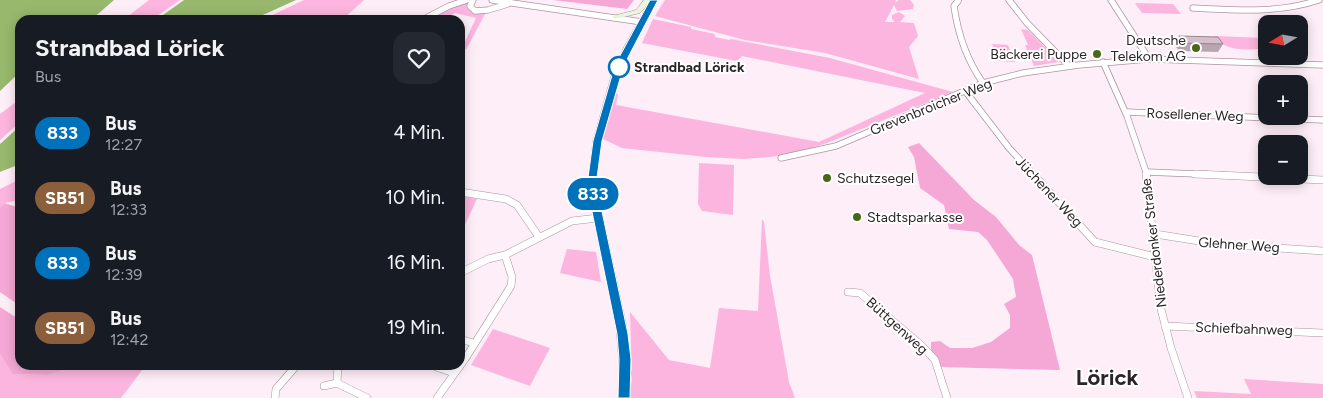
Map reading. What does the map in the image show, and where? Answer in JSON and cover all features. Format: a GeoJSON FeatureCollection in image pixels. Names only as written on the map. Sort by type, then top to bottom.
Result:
{"type":"FeatureCollection","features":[{"type":"Feature","properties":{"kind":"main road"},"geometry":{"type":"LineString","coordinates":[[615,17],[638,12],[648,0]]}},
{"type":"Feature","properties":{"kind":"main road"},"geometry":{"type":"LineString","coordinates":[[624,398],[625,359],[623,334],[592,185],[597,141],[620,65],[654,0]]}},
{"type":"Feature","properties":{"kind":"street"},"geometry":{"type":"LineString","coordinates":[[432,15],[449,6],[467,0]]}},
{"type":"Feature","properties":{"kind":"street"},"geometry":{"type":"LineString","coordinates":[[473,0],[470,6],[475,11],[488,10],[508,4],[520,4]]}},
{"type":"Feature","properties":{"kind":"street"},"geometry":{"type":"LineString","coordinates":[[492,0],[642,22]]}},
{"type":"Feature","properties":{"kind":"street"},"geometry":{"type":"LineString","coordinates":[[1009,0],[1027,23],[1069,66]]}},
{"type":"Feature","properties":{"kind":"street"},"geometry":{"type":"LineString","coordinates":[[1110,0],[1149,60]]}},
{"type":"Feature","properties":{"kind":"street"},"geometry":{"type":"LineString","coordinates":[[1193,8],[1280,10],[1301,6],[1317,0]]}},
{"type":"Feature","properties":{"kind":"street"},"geometry":{"type":"LineString","coordinates":[[958,1],[954,6],[958,36],[970,64],[983,84]]}},
{"type":"Feature","properties":{"kind":"street","name":"Grevenbroicher Weg"},"geometry":{"type":"LineString","coordinates":[[781,158],[836,146],[983,84],[1015,75],[1103,62],[1149,60],[1323,65]]}},
{"type":"Feature","properties":{"kind":"street","name":"Niederdonker Straße"},"geometry":{"type":"LineString","coordinates":[[1103,62],[1127,112],[1146,172],[1155,234],[1159,296],[1188,398]]}},
{"type":"Feature","properties":{"kind":"street","name":"Jüchener Weg"},"geometry":{"type":"LineString","coordinates":[[966,92],[1009,148],[1095,242],[1155,257]]}},
{"type":"Feature","properties":{"kind":"street","name":"Rosellener Weg"},"geometry":{"type":"LineString","coordinates":[[1127,112],[1323,120]]}},
{"type":"Feature","properties":{"kind":"street"},"geometry":{"type":"LineString","coordinates":[[1146,172],[1323,180]]}},
{"type":"Feature","properties":{"kind":"street"},"geometry":{"type":"LineString","coordinates":[[465,193],[506,199],[512,202],[517,205],[539,237]]}},
{"type":"Feature","properties":{"kind":"street"},"geometry":{"type":"LineString","coordinates":[[465,270],[488,259],[506,255],[572,222],[598,218]]}},
{"type":"Feature","properties":{"kind":"street","name":"Glehner Weg"},"geometry":{"type":"LineString","coordinates":[[1155,234],[1183,241],[1323,251]]}},
{"type":"Feature","properties":{"kind":"street"},"geometry":{"type":"LineString","coordinates":[[465,359],[473,343],[511,286],[512,277],[506,255]]}},
{"type":"Feature","properties":{"kind":"street","name":"Büttgenweg"},"geometry":{"type":"LineString","coordinates":[[848,292],[860,293],[922,346],[935,360],[947,398]]}},
{"type":"Feature","properties":{"kind":"street","name":"Schiefbahnweg"},"geometry":{"type":"LineString","coordinates":[[1166,326],[1323,332]]}},
{"type":"Feature","properties":{"kind":"street"},"geometry":{"type":"LineString","coordinates":[[465,341],[473,343]]}},
{"type":"Feature","properties":{"kind":"street"},"geometry":{"type":"LineString","coordinates":[[275,398],[276,389],[293,370]]}},
{"type":"Feature","properties":{"kind":"street"},"geometry":{"type":"LineString","coordinates":[[337,383],[338,370]]}},
{"type":"Feature","properties":{"kind":"street"},"geometry":{"type":"LineString","coordinates":[[445,370],[454,373]]}},
{"type":"Feature","properties":{"kind":"street"},"geometry":{"type":"LineString","coordinates":[[437,398],[456,370]]}},
{"type":"Feature","properties":{"kind":"street"},"geometry":{"type":"LineString","coordinates":[[324,386],[337,383],[367,398]]}},
{"type":"Feature","properties":{"kind":"shaded area"},"geometry":{"type":"Polygon","coordinates":[[[0,0],[114,0],[97,15],[15,15],[15,77],[0,91],[0,0]]]}},
{"type":"Feature","properties":{"kind":"shaded area"},"geometry":{"type":"Polygon","coordinates":[[[149,0],[180,0],[158,15],[130,15],[149,0]]]}},
{"type":"Feature","properties":{"kind":"shaded area"},"geometry":{"type":"Polygon","coordinates":[[[184,0],[296,0],[263,15],[163,15],[184,0]]]}},
{"type":"Feature","properties":{"kind":"shaded area"},"geometry":{"type":"Polygon","coordinates":[[[304,0],[364,0],[348,15],[272,15],[304,0]]]}},
{"type":"Feature","properties":{"kind":"shaded area"},"geometry":{"type":"Polygon","coordinates":[[[553,0],[634,0],[627,9],[553,0]]]}},
{"type":"Feature","properties":{"kind":"shaded area"},"geometry":{"type":"Polygon","coordinates":[[[665,0],[896,0],[895,3],[899,0],[910,0],[914,5],[913,9],[897,11],[894,5],[885,22],[895,22],[892,19],[892,15],[899,12],[905,16],[900,22],[914,23],[918,36],[909,47],[919,79],[825,53],[745,40],[655,16],[665,0]]]}},
{"type":"Feature","properties":{"kind":"shaded area"},"geometry":{"type":"Polygon","coordinates":[[[468,3],[466,7],[472,12],[486,12],[466,50],[465,42],[476,18],[455,13],[451,15],[436,15],[455,5],[468,3]]]}},
{"type":"Feature","properties":{"kind":"shaded area"},"geometry":{"type":"Polygon","coordinates":[[[1135,3],[1173,4],[1181,14],[1142,13],[1135,3]]]}},
{"type":"Feature","properties":{"kind":"shaded area"},"geometry":{"type":"Polygon","coordinates":[[[653,19],[691,27],[691,29],[715,34],[715,37],[830,58],[953,92],[827,143],[793,154],[743,159],[622,148],[603,139],[615,93],[618,94],[616,105],[819,142],[925,93],[742,56],[737,61],[642,43],[653,19]]]}},
{"type":"Feature","properties":{"kind":"shaded area"},"geometry":{"type":"Polygon","coordinates":[[[1021,29],[1028,30],[1058,62],[1034,66],[1025,45],[1028,45],[1021,29]]]}},
{"type":"Feature","properties":{"kind":"shaded area"},"geometry":{"type":"Polygon","coordinates":[[[1214,36],[1258,38],[1258,49],[1231,48],[1214,36]]]}},
{"type":"Feature","properties":{"kind":"shaded area"},"geometry":{"type":"Polygon","coordinates":[[[992,44],[1008,45],[1015,62],[999,61],[992,44]]]}},
{"type":"Feature","properties":{"kind":"shaded area"},"geometry":{"type":"Polygon","coordinates":[[[15,103],[15,126],[0,140],[0,114],[15,103]]]}},
{"type":"Feature","properties":{"kind":"shaded area"},"geometry":{"type":"Polygon","coordinates":[[[15,130],[15,166],[0,172],[0,144],[15,130]]]}},
{"type":"Feature","properties":{"kind":"shaded area"},"geometry":{"type":"Polygon","coordinates":[[[919,143],[974,200],[996,217],[1019,245],[1032,255],[1060,370],[941,367],[931,350],[931,342],[940,341],[950,348],[972,348],[991,342],[1010,328],[1010,315],[1004,304],[1016,297],[1013,279],[987,240],[978,232],[949,229],[944,205],[920,188],[914,157],[908,147],[919,143]]]}},
{"type":"Feature","properties":{"kind":"shaded area"},"geometry":{"type":"Polygon","coordinates":[[[699,163],[734,165],[733,215],[702,211],[698,204],[699,163]]]}},
{"type":"Feature","properties":{"kind":"shaded area"},"geometry":{"type":"Polygon","coordinates":[[[15,182],[15,201],[4,203],[0,207],[0,189],[15,182]]]}},
{"type":"Feature","properties":{"kind":"shaded area"},"geometry":{"type":"Polygon","coordinates":[[[465,197],[477,199],[465,225],[465,197]]]}},
{"type":"Feature","properties":{"kind":"shaded area"},"geometry":{"type":"Polygon","coordinates":[[[4,203],[15,206],[15,302],[0,292],[0,207],[4,203]]]}},
{"type":"Feature","properties":{"kind":"shaded area"},"geometry":{"type":"Polygon","coordinates":[[[762,219],[789,382],[795,398],[630,398],[632,377],[630,312],[669,360],[710,368],[719,308],[758,311],[762,219]]]}},
{"type":"Feature","properties":{"kind":"shaded area"},"geometry":{"type":"Polygon","coordinates":[[[567,249],[596,252],[601,282],[560,273],[567,249]]]}},
{"type":"Feature","properties":{"kind":"shaded area"},"geometry":{"type":"Polygon","coordinates":[[[0,307],[15,317],[15,370],[65,370],[48,375],[13,374],[0,354],[0,307]]]}},
{"type":"Feature","properties":{"kind":"shaded area"},"geometry":{"type":"Polygon","coordinates":[[[493,329],[550,348],[530,386],[471,365],[493,329]]]}},
{"type":"Feature","properties":{"kind":"shaded area"},"geometry":{"type":"Polygon","coordinates":[[[0,354],[14,374],[48,375],[65,370],[142,370],[121,398],[0,398],[0,354]]]}},
{"type":"Feature","properties":{"kind":"shaded area"},"geometry":{"type":"Polygon","coordinates":[[[1244,379],[1323,384],[1323,398],[1197,398],[1194,391],[1251,394],[1244,379]]]}},
{"type":"Feature","properties":{"kind":"building"},"geometry":{"type":"Polygon","coordinates":[[[1179,36],[1218,37],[1223,44],[1184,43],[1179,36]]]}},
{"type":"Feature","properties":{"kind":"bus line","name":"833"},"geometry":{"type":"LineString","coordinates":[[624,398],[625,359],[623,334],[595,202],[592,170],[597,141],[615,78],[628,47],[654,0]]}},
{"type":"Feature","properties":{"kind":"place","name":"Deutsche Telekom AG"},"geometry":{"type":"Point","coordinates":[1196,48]}},
{"type":"Feature","properties":{"kind":"place","name":"Bäckerei Puppe"},"geometry":{"type":"Point","coordinates":[1097,54]}},
{"type":"Feature","properties":{"kind":"place","name":"Strandbad Lörick"},"geometry":{"type":"Point","coordinates":[619,67]}},
{"type":"Feature","properties":{"kind":"place","name":"Schutzsegel"},"geometry":{"type":"Point","coordinates":[827,178]}},
{"type":"Feature","properties":{"kind":"place","name":"Stadtsparkasse"},"geometry":{"type":"Point","coordinates":[857,217]}},
{"type":"Feature","properties":{"kind":"district","name":"Lörick"},"geometry":{"type":"Point","coordinates":[1107,377]}}]}
